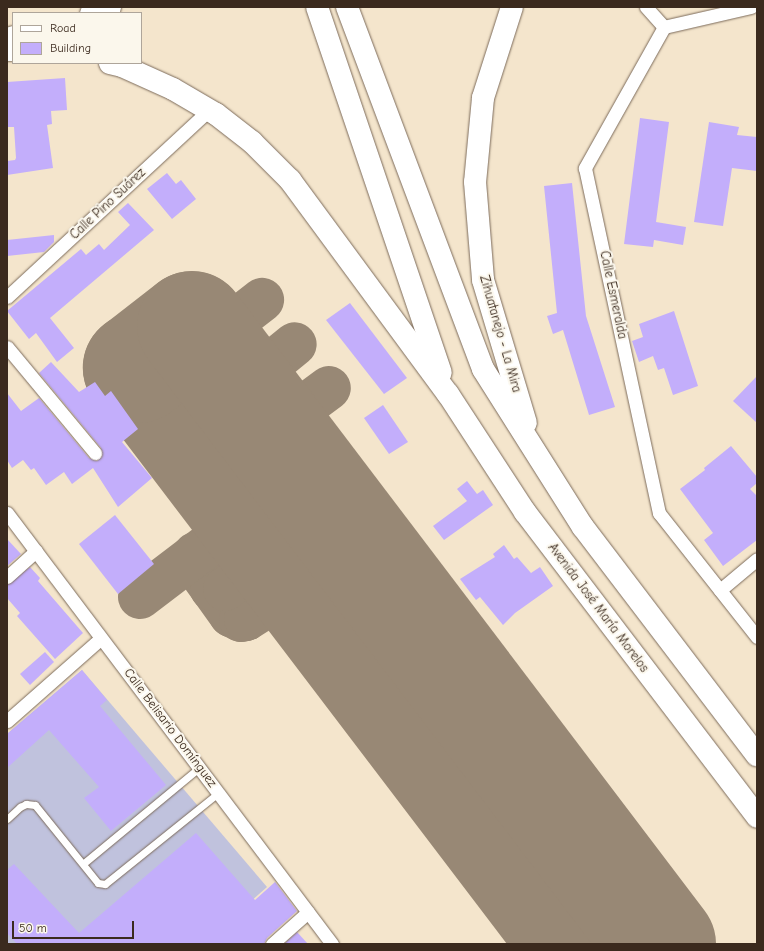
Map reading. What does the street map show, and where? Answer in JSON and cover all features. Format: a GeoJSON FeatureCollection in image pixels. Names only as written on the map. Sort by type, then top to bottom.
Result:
{"type":"FeatureCollection","features":[{"type":"Feature","properties":{"kind":"highway"},"geometry":{"type":"LineString","coordinates":[[347,7],[483,369],[583,527],[757,755]]}},
{"type":"Feature","properties":{"kind":"highway","name":"Zihuatanejo - La Mira"},"geometry":{"type":"LineString","coordinates":[[512,7],[483,98],[475,182],[483,280],[534,449]]}},
{"type":"Feature","properties":{"kind":"highway"},"geometry":{"type":"LineString","coordinates":[[317,9],[448,394]]}},
{"type":"Feature","properties":{"kind":"highway"},"geometry":{"type":"LineString","coordinates":[[114,64],[122,66],[173,89],[209,110],[252,142],[290,180],[448,394]]}},
{"type":"Feature","properties":{"kind":"highway","name":"Avenida José María Morelos"},"geometry":{"type":"LineString","coordinates":[[448,394],[525,512],[757,817]]}},
{"type":"Feature","properties":{"kind":"main road"},"geometry":{"type":"LineString","coordinates":[[93,12],[110,7]]}},
{"type":"Feature","properties":{"kind":"street"},"geometry":{"type":"LineString","coordinates":[[646,7],[664,27],[751,7]]}},
{"type":"Feature","properties":{"kind":"street","name":"Calle Esmeralda"},"geometry":{"type":"LineString","coordinates":[[664,27],[585,168],[659,513],[757,637]]}},
{"type":"Feature","properties":{"kind":"street","name":"Calle Pino Suárez"},"geometry":{"type":"LineString","coordinates":[[7,297],[209,110]]}},
{"type":"Feature","properties":{"kind":"street"},"geometry":{"type":"LineString","coordinates":[[7,347],[95,453]]}},
{"type":"Feature","properties":{"kind":"street","name":"Calle Belisario Domínguez"},"geometry":{"type":"LineString","coordinates":[[7,513],[332,944]]}},
{"type":"Feature","properties":{"kind":"street"},"geometry":{"type":"LineString","coordinates":[[7,577],[36,551]]}},
{"type":"Feature","properties":{"kind":"street"},"geometry":{"type":"LineString","coordinates":[[720,590],[757,558]]}},
{"type":"Feature","properties":{"kind":"street"},"geometry":{"type":"LineString","coordinates":[[7,720],[101,638]]}},
{"type":"Feature","properties":{"kind":"street"},"geometry":{"type":"LineString","coordinates":[[272,944],[308,912]]}},
{"type":"Feature","properties":{"kind":"lane"},"geometry":{"type":"LineString","coordinates":[[84,863],[199,768]]}},
{"type":"Feature","properties":{"kind":"lane"},"geometry":{"type":"LineString","coordinates":[[7,819],[20,807],[26,804],[35,805],[84,863],[98,883],[105,884],[218,793]]}},
{"type":"Feature","properties":{"kind":"shaded area"},"geometry":{"type":"Polygon","coordinates":[[[82,670],[267,887],[203,944],[7,944],[7,734],[82,670]]]}},
{"type":"Feature","properties":{"kind":"building"},"geometry":{"type":"Polygon","coordinates":[[[65,78],[67,110],[51,111],[52,124],[47,125],[53,168],[7,175],[7,161],[15,160],[16,158],[14,127],[7,127],[7,82],[65,78]]]}},
{"type":"Feature","properties":{"kind":"building"},"geometry":{"type":"Polygon","coordinates":[[[640,118],[669,122],[656,222],[686,227],[683,245],[654,240],[653,247],[624,244],[640,118]]]}},
{"type":"Feature","properties":{"kind":"building"},"geometry":{"type":"Polygon","coordinates":[[[709,122],[739,127],[737,135],[757,137],[757,171],[732,168],[723,226],[694,222],[709,122]]]}},
{"type":"Feature","properties":{"kind":"building"},"geometry":{"type":"Polygon","coordinates":[[[167,173],[176,184],[181,180],[196,199],[172,219],[147,189],[167,173]]]}},
{"type":"Feature","properties":{"kind":"building"},"geometry":{"type":"Polygon","coordinates":[[[572,183],[586,316],[615,407],[589,415],[563,330],[553,334],[547,316],[557,313],[544,186],[572,183]]]}},
{"type":"Feature","properties":{"kind":"building"},"geometry":{"type":"Polygon","coordinates":[[[128,203],[154,230],[50,318],[74,348],[57,362],[36,333],[29,339],[7,311],[81,249],[86,255],[99,244],[104,250],[130,225],[118,212],[128,203]]]}},
{"type":"Feature","properties":{"kind":"building"},"geometry":{"type":"Polygon","coordinates":[[[54,235],[54,242],[44,252],[7,256],[7,240],[54,235]]]}},
{"type":"Feature","properties":{"kind":"building"},"geometry":{"type":"Polygon","coordinates":[[[350,303],[407,378],[384,394],[326,320],[350,303]]]}},
{"type":"Feature","properties":{"kind":"building"},"geometry":{"type":"Polygon","coordinates":[[[674,311],[698,386],[673,395],[664,368],[658,370],[653,356],[639,362],[632,341],[643,337],[639,324],[674,311]]]}},
{"type":"Feature","properties":{"kind":"building"},"geometry":{"type":"Polygon","coordinates":[[[51,362],[79,392],[95,382],[105,396],[111,391],[138,429],[122,442],[152,478],[118,507],[93,468],[72,484],[64,472],[46,485],[34,468],[31,470],[23,460],[12,468],[7,460],[7,393],[21,411],[39,398],[89,458],[97,461],[102,456],[101,448],[39,373],[51,362]]]}},
{"type":"Feature","properties":{"kind":"building"},"geometry":{"type":"Polygon","coordinates":[[[757,376],[757,423],[733,401],[757,376]]]}},
{"type":"Feature","properties":{"kind":"building"},"geometry":{"type":"Polygon","coordinates":[[[383,405],[408,442],[389,454],[364,418],[383,405]]]}},
{"type":"Feature","properties":{"kind":"building"},"geometry":{"type":"Polygon","coordinates":[[[731,446],[757,477],[757,483],[750,489],[757,496],[757,540],[723,566],[704,540],[713,533],[680,489],[705,470],[704,468],[731,446]]]}},
{"type":"Feature","properties":{"kind":"building"},"geometry":{"type":"Polygon","coordinates":[[[467,481],[477,494],[483,490],[493,505],[444,540],[433,526],[467,501],[457,489],[467,481]]]}},
{"type":"Feature","properties":{"kind":"building"},"geometry":{"type":"Polygon","coordinates":[[[115,515],[154,564],[118,594],[79,544],[115,515]]]}},
{"type":"Feature","properties":{"kind":"building"},"geometry":{"type":"Polygon","coordinates":[[[7,539],[21,554],[7,566],[7,539]]]}},
{"type":"Feature","properties":{"kind":"building"},"geometry":{"type":"Polygon","coordinates":[[[504,545],[514,559],[517,557],[531,573],[540,567],[553,586],[515,613],[503,625],[480,597],[476,600],[460,579],[495,557],[493,554],[504,545]]]}},
{"type":"Feature","properties":{"kind":"building"},"geometry":{"type":"Polygon","coordinates":[[[30,567],[40,578],[38,581],[83,633],[55,659],[17,616],[20,613],[7,598],[7,585],[30,567]]]}},
{"type":"Feature","properties":{"kind":"building"},"geometry":{"type":"Polygon","coordinates":[[[45,652],[54,662],[30,685],[20,674],[45,652]]]}},
{"type":"Feature","properties":{"kind":"building"},"geometry":{"type":"Polygon","coordinates":[[[82,670],[107,700],[100,706],[166,785],[111,831],[84,798],[99,787],[49,730],[7,768],[7,734],[82,670]]]}},
{"type":"Feature","properties":{"kind":"building"},"geometry":{"type":"Polygon","coordinates":[[[196,833],[255,900],[275,882],[297,911],[267,938],[264,944],[17,944],[7,933],[7,870],[14,864],[79,933],[196,833]]]}},
{"type":"Feature","properties":{"kind":"building"},"geometry":{"type":"Polygon","coordinates":[[[297,932],[308,944],[284,944],[297,932]]]}},
{"type":"Feature","properties":{"kind":"taxiway"},"geometry":{"type":"LineString","coordinates":[[197,393],[192,378],[191,364],[199,349],[262,300]]}},
{"type":"Feature","properties":{"kind":"taxiway"},"geometry":{"type":"LineString","coordinates":[[231,437],[223,416],[231,396],[295,344]]}},
{"type":"Feature","properties":{"kind":"taxiway"},"geometry":{"type":"LineString","coordinates":[[268,485],[260,464],[261,444],[271,431],[329,388]]}},
{"type":"Feature","properties":{"kind":"taxiway"},"geometry":{"type":"LineString","coordinates":[[140,597],[253,511],[274,506],[290,512]]}},
{"type":"Feature","properties":{"kind":"taxiway"},"geometry":{"type":"LineString","coordinates":[[195,554],[198,569],[231,615],[241,620],[246,619],[265,607]]}},
{"type":"Feature","properties":{"kind":"taxiway"},"geometry":{"type":"LineString","coordinates":[[212,589],[225,589],[243,576]]}},
{"type":"Feature","properties":{"kind":"runway"},"geometry":{"type":"LineString","coordinates":[[576,944],[138,368],[192,326],[661,944]]}}]}
